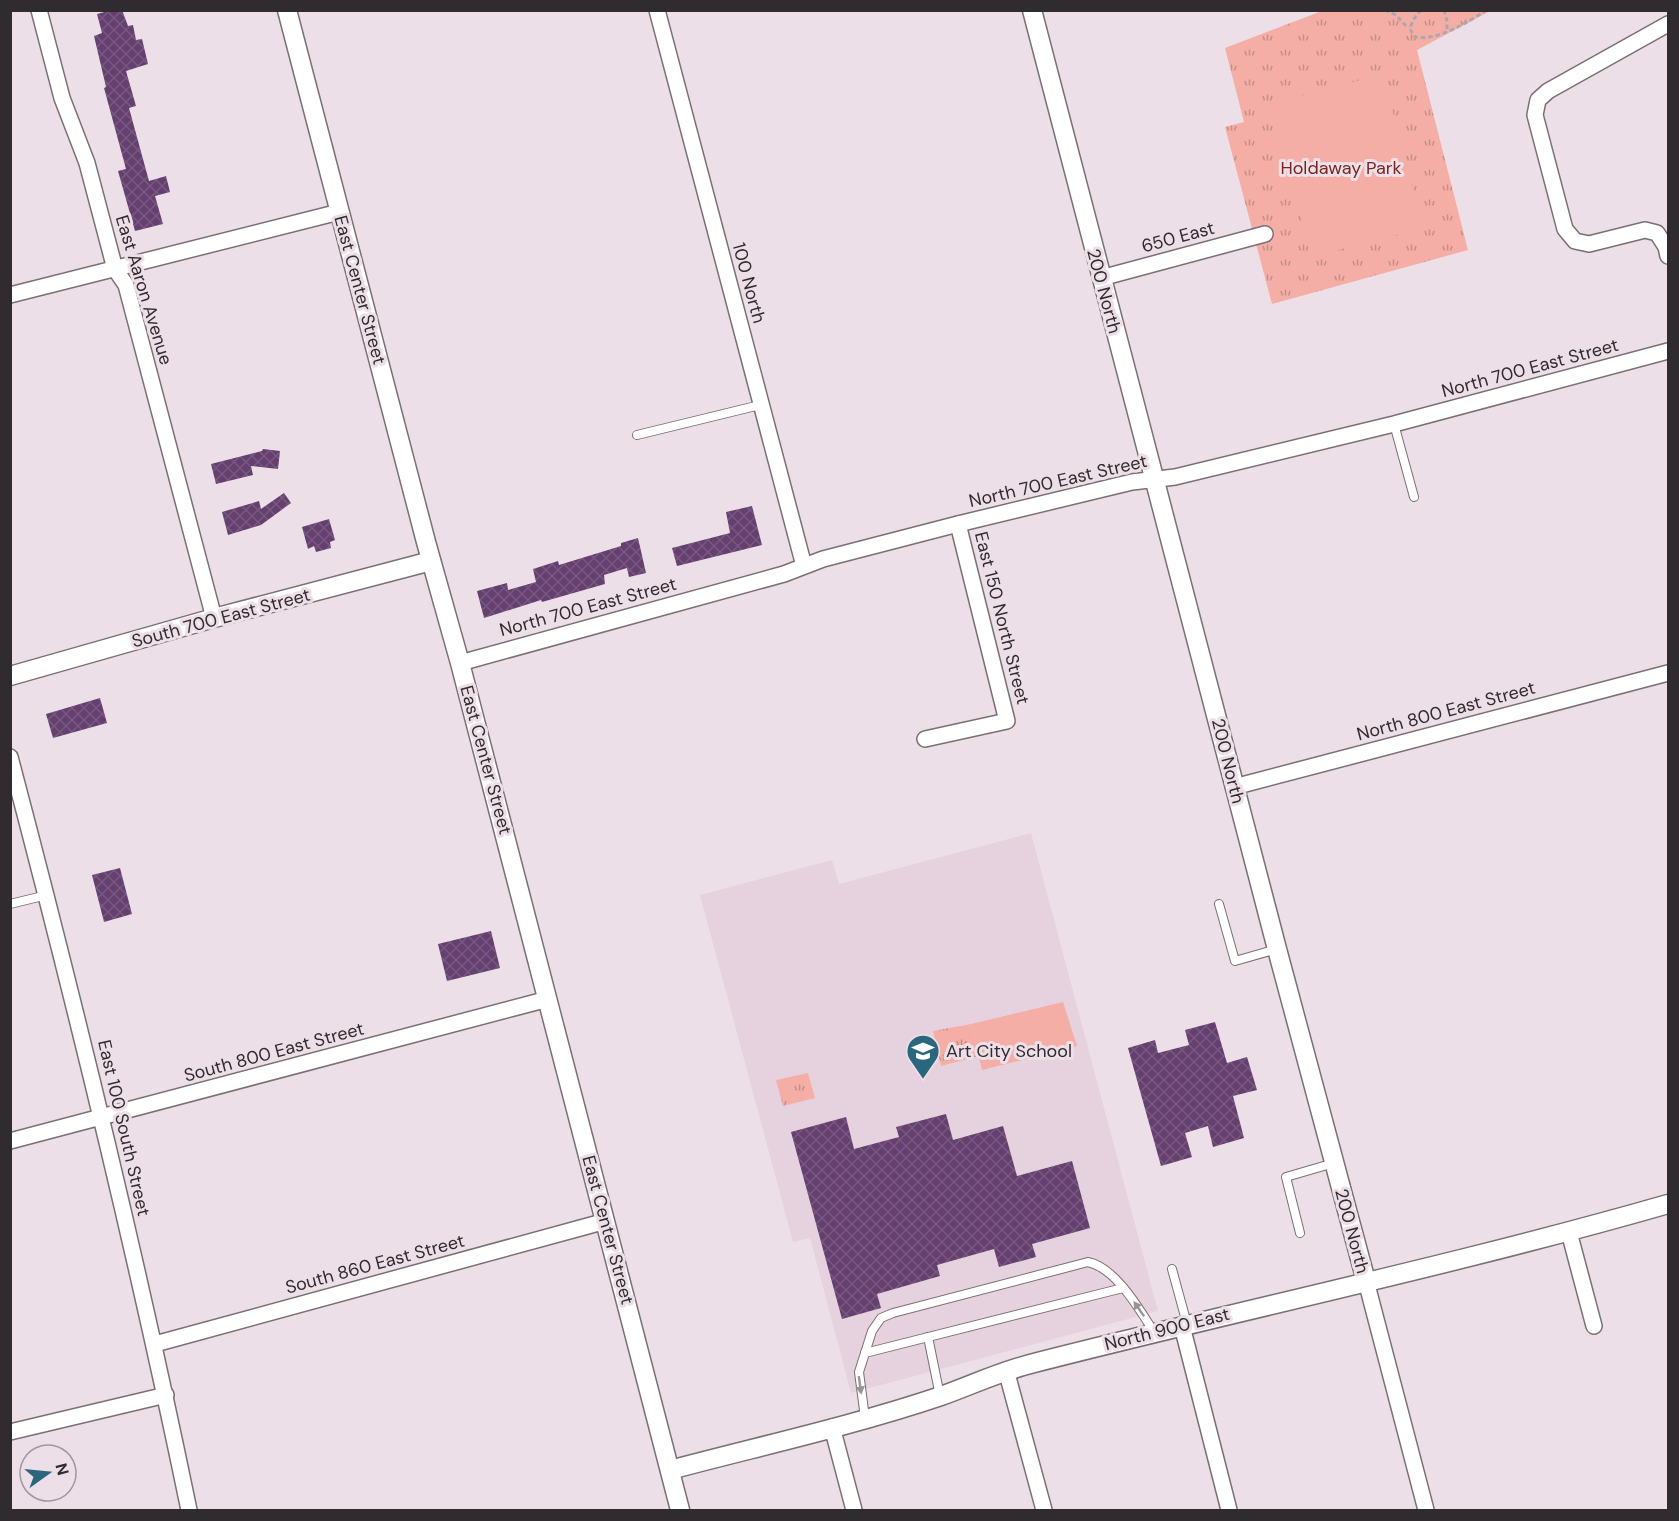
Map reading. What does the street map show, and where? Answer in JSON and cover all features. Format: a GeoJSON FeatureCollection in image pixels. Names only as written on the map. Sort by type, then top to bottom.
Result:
{"type":"FeatureCollection","features":[{"type":"Feature","properties":{"kind":"street","name":"East Aaron Avenue"},"geometry":{"type":"LineString","coordinates":[[39,10],[62,98],[87,163],[116,269],[126,285],[214,618]]}},
{"type":"Feature","properties":{"kind":"street","name":"East Center Street"},"geometry":{"type":"LineString","coordinates":[[287,10],[431,561],[460,663],[680,1510]]}},
{"type":"Feature","properties":{"kind":"street","name":"100 North"},"geometry":{"type":"LineString","coordinates":[[657,10],[804,566]]}},
{"type":"Feature","properties":{"kind":"street","name":"200 North"},"geometry":{"type":"LineString","coordinates":[[1032,11],[1234,787],[1426,1510]]}},
{"type":"Feature","properties":{"kind":"street"},"geometry":{"type":"LineString","coordinates":[[1668,24],[1548,91],[1538,100],[1535,115],[1565,229],[1575,241],[1589,244],[1645,230],[1657,233],[1666,247],[1668,256]]}},
{"type":"Feature","properties":{"kind":"street"},"geometry":{"type":"LineString","coordinates":[[10,295],[339,212]]}},
{"type":"Feature","properties":{"kind":"street","name":"650 East"},"geometry":{"type":"LineString","coordinates":[[1101,278],[1265,234]]}},
{"type":"Feature","properties":{"kind":"street","name":"North 700 East Street"},"geometry":{"type":"LineString","coordinates":[[460,663],[958,524],[1132,482],[1175,477],[1394,424],[1668,351]]}},
{"type":"Feature","properties":{"kind":"street","name":"East 150 North Street"},"geometry":{"type":"LineString","coordinates":[[925,739],[1007,721],[958,524]]}},
{"type":"Feature","properties":{"kind":"street","name":"South 700 East Street"},"geometry":{"type":"LineString","coordinates":[[10,676],[214,618],[431,561]]}},
{"type":"Feature","properties":{"kind":"street","name":"North 800 East Street"},"geometry":{"type":"LineString","coordinates":[[1234,787],[1668,673]]}},
{"type":"Feature","properties":{"kind":"street","name":"East 100 South Street"},"geometry":{"type":"LineString","coordinates":[[10,757],[102,1117],[155,1344],[189,1510]]}},
{"type":"Feature","properties":{"kind":"street","name":"South 800 East Street"},"geometry":{"type":"LineString","coordinates":[[10,1141],[548,999]]}},
{"type":"Feature","properties":{"kind":"street","name":"North 900 East"},"geometry":{"type":"LineString","coordinates":[[670,1470],[940,1396],[1006,1370],[1569,1232],[1668,1204]]}},
{"type":"Feature","properties":{"kind":"street","name":"South 860 East Street"},"geometry":{"type":"LineString","coordinates":[[155,1344],[606,1221]]}},
{"type":"Feature","properties":{"kind":"street"},"geometry":{"type":"LineString","coordinates":[[1569,1232],[1594,1326]]}},
{"type":"Feature","properties":{"kind":"street"},"geometry":{"type":"LineString","coordinates":[[1185,1325],[1229,1510]]}},
{"type":"Feature","properties":{"kind":"street"},"geometry":{"type":"LineString","coordinates":[[1006,1370],[1044,1510]]}},
{"type":"Feature","properties":{"kind":"street"},"geometry":{"type":"LineString","coordinates":[[10,1432],[166,1395]]}},
{"type":"Feature","properties":{"kind":"street"},"geometry":{"type":"LineString","coordinates":[[832,1427],[854,1510]]}},
{"type":"Feature","properties":{"kind":"lane"},"geometry":{"type":"LineString","coordinates":[[637,435],[760,405]]}},
{"type":"Feature","properties":{"kind":"lane"},"geometry":{"type":"LineString","coordinates":[[1394,424],[1414,497]]}},
{"type":"Feature","properties":{"kind":"lane"},"geometry":{"type":"LineString","coordinates":[[10,904],[47,895]]}},
{"type":"Feature","properties":{"kind":"lane"},"geometry":{"type":"LineString","coordinates":[[1219,904],[1234,961],[1277,949]]}},
{"type":"Feature","properties":{"kind":"lane"},"geometry":{"type":"LineString","coordinates":[[1300,1233],[1286,1177],[1334,1163]]}},
{"type":"Feature","properties":{"kind":"lane"},"geometry":{"type":"LineString","coordinates":[[865,1418],[859,1372],[872,1330],[886,1315],[1081,1263],[1096,1264],[1105,1269],[1123,1288],[1154,1332]]}},
{"type":"Feature","properties":{"kind":"lane"},"geometry":{"type":"LineString","coordinates":[[1172,1269],[1185,1325]]}},
{"type":"Feature","properties":{"kind":"lane"},"geometry":{"type":"LineString","coordinates":[[865,1353],[1123,1288]]}},
{"type":"Feature","properties":{"kind":"lane"},"geometry":{"type":"LineString","coordinates":[[928,1337],[940,1396]]}},
{"type":"Feature","properties":{"kind":"path"},"geometry":{"type":"LineString","coordinates":[[1385,10],[1396,15],[1405,25],[1410,26]]}},
{"type":"Feature","properties":{"kind":"path"},"geometry":{"type":"LineString","coordinates":[[1421,10],[1410,26],[1412,34],[1420,38],[1447,31],[1487,10]]}},
{"type":"Feature","properties":{"kind":"path"},"geometry":{"type":"LineString","coordinates":[[1444,10],[1447,31]]}},
{"type":"Feature","properties":{"kind":"shaded area","name":"Art City School"},"geometry":{"type":"Polygon","coordinates":[[[1031,833],[1158,1311],[851,1393],[810,1238],[793,1242],[700,895],[832,860],[839,884],[1031,833]]]}},
{"type":"Feature","properties":{"kind":"green space","name":"Holdaway Park"},"geometry":{"type":"Polygon","coordinates":[[[1322,11],[1490,11],[1417,50],[1468,250],[1272,304],[1225,127],[1244,122],[1225,48],[1322,11]]]}},
{"type":"Feature","properties":{"kind":"green space"},"geometry":{"type":"Polygon","coordinates":[[[1383,74],[1423,228],[1311,257],[1270,104],[1383,74]]]}},
{"type":"Feature","properties":{"kind":"green space"},"geometry":{"type":"Polygon","coordinates":[[[1063,1002],[1077,1046],[982,1070],[971,1024],[1063,1002]]]}},
{"type":"Feature","properties":{"kind":"green space"},"geometry":{"type":"Polygon","coordinates":[[[971,1024],[979,1056],[941,1066],[933,1031],[971,1024]]]}},
{"type":"Feature","properties":{"kind":"green space"},"geometry":{"type":"Polygon","coordinates":[[[808,1073],[815,1098],[783,1106],[776,1080],[808,1073]]]}},
{"type":"Feature","properties":{"kind":"building"},"geometry":{"type":"Polygon","coordinates":[[[122,10],[128,26],[133,25],[136,40],[142,39],[148,64],[126,71],[136,106],[129,108],[149,181],[166,176],[170,192],[155,196],[163,224],[135,231],[118,171],[126,169],[104,88],[106,87],[94,36],[102,33],[97,14],[122,10]]]}},
{"type":"Feature","properties":{"kind":"building"},"geometry":{"type":"Polygon","coordinates":[[[263,449],[280,451],[278,469],[251,466],[253,475],[216,484],[211,464],[263,449]]]}},
{"type":"Feature","properties":{"kind":"building"},"geometry":{"type":"Polygon","coordinates":[[[284,493],[291,503],[261,525],[228,535],[222,512],[259,501],[261,509],[284,493]]]}},
{"type":"Feature","properties":{"kind":"building"},"geometry":{"type":"Polygon","coordinates":[[[752,506],[762,545],[677,566],[672,548],[730,533],[726,512],[752,506]]]}},
{"type":"Feature","properties":{"kind":"building"},"geometry":{"type":"Polygon","coordinates":[[[329,519],[335,540],[330,542],[331,548],[316,552],[314,546],[308,549],[302,527],[329,519]]]}},
{"type":"Feature","properties":{"kind":"building"},"geometry":{"type":"Polygon","coordinates":[[[638,538],[646,573],[629,577],[627,568],[604,575],[605,584],[542,602],[541,600],[484,618],[477,591],[507,583],[508,590],[536,582],[533,569],[558,561],[559,565],[621,546],[621,543],[638,538]]]}},
{"type":"Feature","properties":{"kind":"building"},"geometry":{"type":"Polygon","coordinates":[[[100,698],[107,723],[53,738],[46,714],[100,698]]]}},
{"type":"Feature","properties":{"kind":"building"},"geometry":{"type":"Polygon","coordinates":[[[120,868],[132,914],[104,922],[92,875],[120,868]]]}},
{"type":"Feature","properties":{"kind":"building"},"geometry":{"type":"Polygon","coordinates":[[[491,931],[500,968],[447,981],[438,944],[491,931]]]}},
{"type":"Feature","properties":{"kind":"building"},"geometry":{"type":"Polygon","coordinates":[[[1215,1022],[1227,1063],[1247,1057],[1257,1090],[1233,1096],[1244,1138],[1213,1147],[1208,1126],[1185,1133],[1192,1157],[1161,1166],[1128,1048],[1155,1040],[1158,1053],[1189,1045],[1185,1030],[1215,1022]]]}},
{"type":"Feature","properties":{"kind":"building"},"geometry":{"type":"Polygon","coordinates":[[[946,1114],[953,1140],[1003,1126],[1017,1176],[1072,1161],[1090,1228],[1032,1244],[1036,1257],[999,1267],[994,1249],[937,1265],[940,1276],[877,1294],[881,1308],[842,1319],[791,1132],[846,1117],[854,1149],[899,1137],[896,1127],[946,1114]]]}},
{"type":"Feature","properties":{"kind":"place","name":"Art City School"},"geometry":{"type":"Point","coordinates":[923,1080]}}]}
